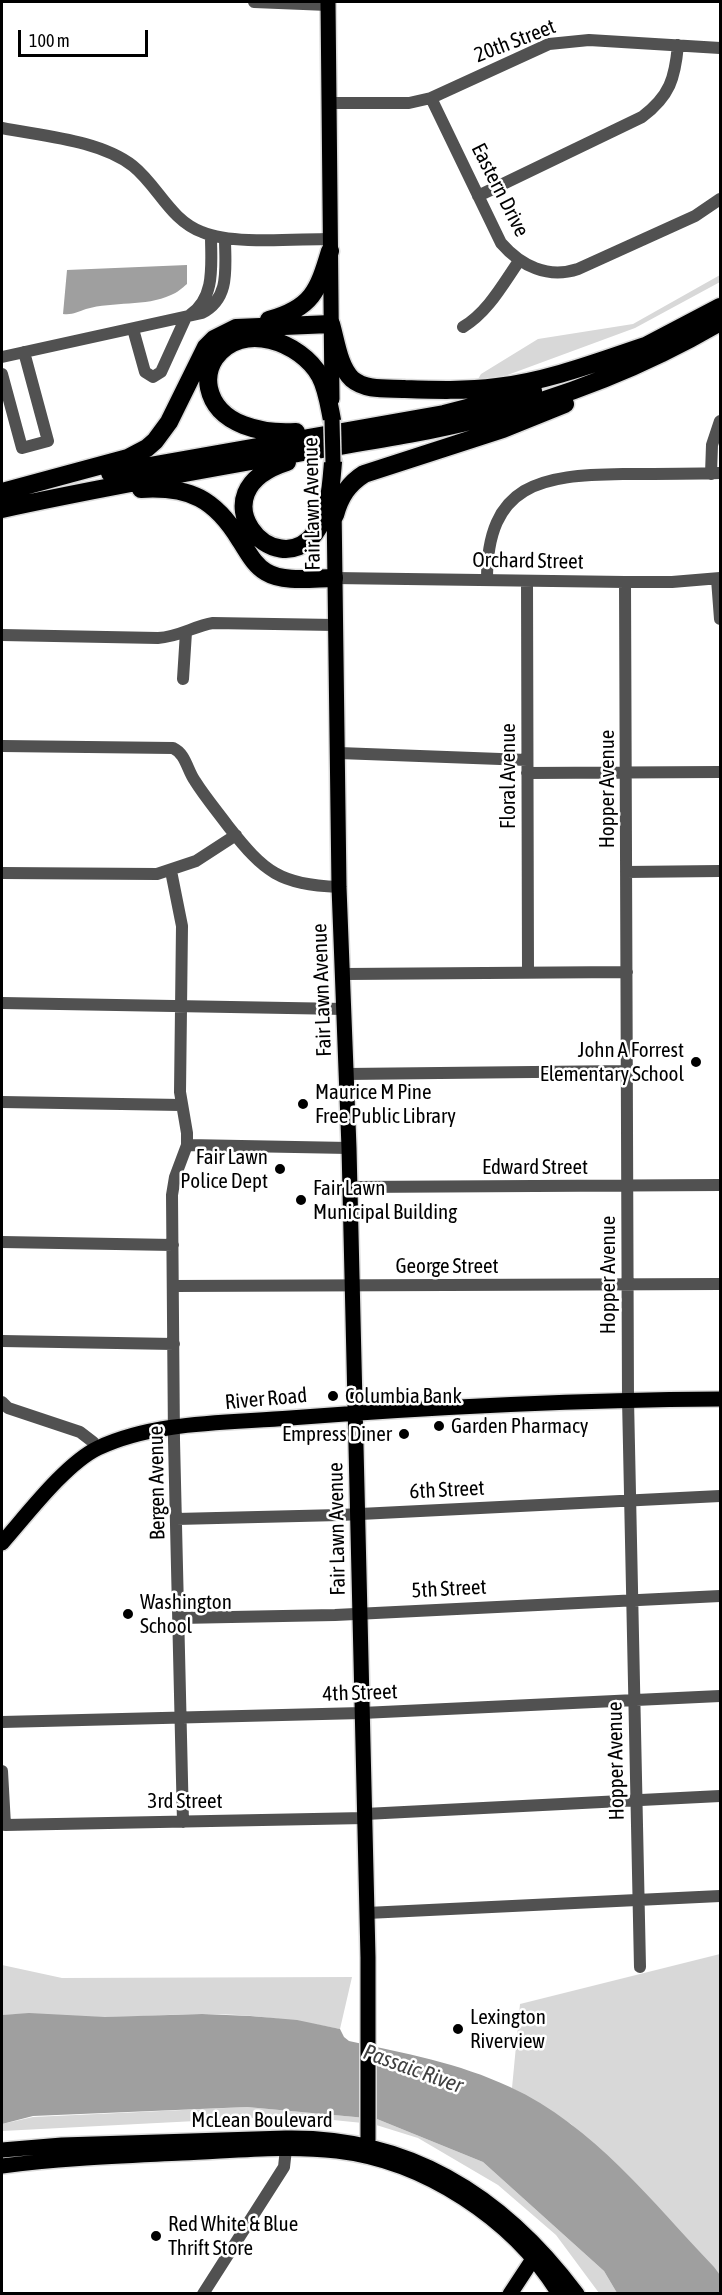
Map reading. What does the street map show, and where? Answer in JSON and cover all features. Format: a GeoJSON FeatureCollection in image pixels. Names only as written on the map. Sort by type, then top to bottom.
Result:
{"type":"FeatureCollection","features":[{"type":"Feature","properties":{"kind":"highway"},"geometry":{"type":"LineString","coordinates":[[2,493],[128,458],[147,448],[169,422],[199,357],[206,347],[214,339],[236,328],[283,316],[303,306],[318,289],[330,245]]}},
{"type":"Feature","properties":{"kind":"highway"},"geometry":{"type":"LineString","coordinates":[[334,515],[350,484],[364,474],[527,420],[602,387],[720,307]]}},
{"type":"Feature","properties":{"kind":"highway"},"geometry":{"type":"LineString","coordinates":[[333,462],[328,502],[314,534],[298,545],[280,548],[271,546],[255,536],[245,519],[244,499],[248,489],[262,474],[292,461],[383,432],[513,397],[654,350],[720,322]]}},
{"type":"Feature","properties":{"kind":"highway"},"geometry":{"type":"LineString","coordinates":[[236,328],[331,324],[346,372],[358,383],[373,388],[435,390],[497,387],[654,350]]}},
{"type":"Feature","properties":{"kind":"highway"},"geometry":{"type":"LineString","coordinates":[[332,420],[320,375],[305,356],[285,344],[263,339],[241,341],[223,350],[212,364],[208,382],[214,400],[228,416],[251,428],[285,432],[383,432]]}},
{"type":"Feature","properties":{"kind":"highway"},"geometry":{"type":"LineString","coordinates":[[2,493],[94,476],[383,432]]}},
{"type":"Feature","properties":{"kind":"highway"},"geometry":{"type":"LineString","coordinates":[[2,508],[383,432]]}},
{"type":"Feature","properties":{"kind":"highway"},"geometry":{"type":"LineString","coordinates":[[47,499],[145,489],[182,492],[201,499],[217,509],[230,523],[252,559],[266,572],[284,577],[334,578]]}},
{"type":"Feature","properties":{"kind":"main road","name":"Fair Lawn Avenue"},"geometry":{"type":"LineString","coordinates":[[328,3],[339,887],[349,1148],[365,1816],[368,2146]]}},
{"type":"Feature","properties":{"kind":"main road","name":"River Road"},"geometry":{"type":"LineString","coordinates":[[2,1543],[64,1475],[96,1449],[126,1437],[175,1428],[355,1413],[628,1400],[720,1399]]}},
{"type":"Feature","properties":{"kind":"main road","name":"McLean Boulevard"},"geometry":{"type":"LineString","coordinates":[[2,2162],[281,2144],[321,2149],[368,2146],[390,2151],[422,2163],[477,2195],[530,2238],[577,2294]]}},
{"type":"Feature","properties":{"kind":"main road","name":"McLean Boulevard"},"geometry":{"type":"LineString","coordinates":[[368,2146],[458,2196],[496,2223],[533,2259],[559,2294]]}},
{"type":"Feature","properties":{"kind":"main road"},"geometry":{"type":"LineString","coordinates":[[510,2294],[533,2259]]}},
{"type":"Feature","properties":{"kind":"street"},"geometry":{"type":"LineString","coordinates":[[254,2],[328,3]]}},
{"type":"Feature","properties":{"kind":"street","name":"20th Street"},"geometry":{"type":"LineString","coordinates":[[329,103],[409,103],[431,98],[549,44],[589,40],[720,48]]}},
{"type":"Feature","properties":{"kind":"street"},"geometry":{"type":"LineString","coordinates":[[478,196],[648,113],[662,99],[670,84],[675,72],[678,45]]}},
{"type":"Feature","properties":{"kind":"street","name":"Eastern Drive"},"geometry":{"type":"LineString","coordinates":[[431,98],[501,243],[519,261],[550,272],[572,271],[695,216],[720,198]]}},
{"type":"Feature","properties":{"kind":"street"},"geometry":{"type":"LineString","coordinates":[[2,128],[111,153],[142,175],[184,223],[211,236],[330,245]]}},
{"type":"Feature","properties":{"kind":"street"},"geometry":{"type":"LineString","coordinates":[[133,329],[145,372],[153,377],[161,372],[186,317],[198,308],[207,294],[211,276],[211,236]]}},
{"type":"Feature","properties":{"kind":"street"},"geometry":{"type":"LineString","coordinates":[[2,357],[209,310],[221,297],[225,280],[225,238]]}},
{"type":"Feature","properties":{"kind":"street"},"geometry":{"type":"LineString","coordinates":[[463,327],[488,306],[519,261]]}},
{"type":"Feature","properties":{"kind":"street"},"geometry":{"type":"LineString","coordinates":[[2,374],[22,448],[48,441],[24,352]]}},
{"type":"Feature","properties":{"kind":"street"},"geometry":{"type":"LineString","coordinates":[[487,580],[489,547],[495,524],[508,504],[527,489],[552,480],[579,476],[716,473],[712,444],[720,421]]}},
{"type":"Feature","properties":{"kind":"street","name":"Orchard Street"},"geometry":{"type":"LineString","coordinates":[[334,578],[625,582],[719,578]]}},
{"type":"Feature","properties":{"kind":"street"},"geometry":{"type":"LineString","coordinates":[[719,578],[720,619]]}},
{"type":"Feature","properties":{"kind":"street","name":"Floral Avenue"},"geometry":{"type":"LineString","coordinates":[[527,581],[528,972]]}},
{"type":"Feature","properties":{"kind":"street","name":"Hopper Avenue"},"geometry":{"type":"LineString","coordinates":[[625,582],[628,1400],[640,1967]]}},
{"type":"Feature","properties":{"kind":"street"},"geometry":{"type":"LineString","coordinates":[[2,635],[158,638],[177,636],[204,624],[213,623],[335,625]]}},
{"type":"Feature","properties":{"kind":"street"},"geometry":{"type":"LineString","coordinates":[[183,679],[186,632]]}},
{"type":"Feature","properties":{"kind":"street"},"geometry":{"type":"LineString","coordinates":[[2,746],[173,748],[179,751],[193,779],[262,865],[283,878],[308,885],[339,887]]}},
{"type":"Feature","properties":{"kind":"street"},"geometry":{"type":"LineString","coordinates":[[339,753],[626,772],[720,772]]}},
{"type":"Feature","properties":{"kind":"street"},"geometry":{"type":"LineString","coordinates":[[2,873],[144,875],[171,871],[196,861],[236,835]]}},
{"type":"Feature","properties":{"kind":"street"},"geometry":{"type":"LineString","coordinates":[[171,871],[182,926],[181,1105],[187,1145],[349,1148]]}},
{"type":"Feature","properties":{"kind":"street"},"geometry":{"type":"LineString","coordinates":[[626,872],[720,871]]}},
{"type":"Feature","properties":{"kind":"street"},"geometry":{"type":"LineString","coordinates":[[344,974],[627,972]]}},
{"type":"Feature","properties":{"kind":"street"},"geometry":{"type":"LineString","coordinates":[[2,1003],[345,1009]]}},
{"type":"Feature","properties":{"kind":"street"},"geometry":{"type":"LineString","coordinates":[[346,1074],[627,1071]]}},
{"type":"Feature","properties":{"kind":"street"},"geometry":{"type":"LineString","coordinates":[[2,1102],[181,1105]]}},
{"type":"Feature","properties":{"kind":"street","name":"Bergen Avenue"},"geometry":{"type":"LineString","coordinates":[[183,1822],[176,1519],[173,1186],[187,1145]]}},
{"type":"Feature","properties":{"kind":"street","name":"Edward Street"},"geometry":{"type":"LineString","coordinates":[[349,1187],[720,1185]]}},
{"type":"Feature","properties":{"kind":"street"},"geometry":{"type":"LineString","coordinates":[[2,1242],[173,1245]]}},
{"type":"Feature","properties":{"kind":"street","name":"George Street"},"geometry":{"type":"LineString","coordinates":[[173,1286],[720,1284]]}},
{"type":"Feature","properties":{"kind":"street"},"geometry":{"type":"LineString","coordinates":[[2,1341],[174,1344]]}},
{"type":"Feature","properties":{"kind":"street"},"geometry":{"type":"LineString","coordinates":[[2,1402],[8,1408],[80,1432],[93,1442],[96,1449]]}},
{"type":"Feature","properties":{"kind":"street","name":"6th Street"},"geometry":{"type":"LineString","coordinates":[[176,1519],[358,1514],[720,1496]]}},
{"type":"Feature","properties":{"kind":"street","name":"5th Street"},"geometry":{"type":"LineString","coordinates":[[179,1618],[360,1613],[720,1596]]}},
{"type":"Feature","properties":{"kind":"street","name":"4th Street"},"geometry":{"type":"LineString","coordinates":[[2,1722],[362,1713],[720,1696]]}},
{"type":"Feature","properties":{"kind":"street","name":"3rd Street"},"geometry":{"type":"LineString","coordinates":[[2,1772],[5,1825],[365,1816],[720,1796]]}},
{"type":"Feature","properties":{"kind":"street"},"geometry":{"type":"LineString","coordinates":[[367,1913],[720,1896]]}},
{"type":"Feature","properties":{"kind":"street"},"geometry":{"type":"LineString","coordinates":[[203,2294],[284,2167],[281,2144]]}},
{"type":"Feature","properties":{"kind":"shaded area"},"geometry":{"type":"Polygon","coordinates":[[[720,275],[720,282],[635,328],[494,380],[475,384],[481,374],[538,339],[633,324],[720,275]]]}},
{"type":"Feature","properties":{"kind":"shaded area"},"geometry":{"type":"Polygon","coordinates":[[[720,1954],[720,2275],[571,2124],[512,2088],[520,2004],[720,1954]]]}},
{"type":"Feature","properties":{"kind":"shaded area"},"geometry":{"type":"Polygon","coordinates":[[[2,1965],[62,1978],[352,1977],[340,2029],[272,2018],[221,2014],[131,2017],[2,2015],[2,1965]]]}},
{"type":"Feature","properties":{"kind":"shaded area"},"geometry":{"type":"Polygon","coordinates":[[[247,2107],[377,2119],[483,2162],[604,2271],[617,2293],[599,2293],[556,2235],[498,2185],[418,2138],[373,2124],[293,2116],[2,2131],[2,2124],[33,2117],[247,2107]]]}},
{"type":"Feature","properties":{"kind":"water"},"geometry":{"type":"Polygon","coordinates":[[[187,265],[187,284],[177,292],[161,299],[63,314],[67,270],[187,265]]]}},
{"type":"Feature","properties":{"kind":"water","name":"Passaic River"},"geometry":{"type":"Polygon","coordinates":[[[29,2013],[105,2017],[202,2014],[297,2020],[340,2029],[349,2041],[431,2060],[491,2079],[540,2103],[568,2122],[620,2167],[714,2267],[720,2275],[720,2293],[617,2293],[604,2271],[483,2162],[377,2119],[247,2107],[33,2116],[2,2124],[2,2015],[29,2013]]]}},
{"type":"Feature","properties":{"kind":"place","name":"John A Forrest Elementary School"},"geometry":{"type":"Point","coordinates":[696,1062]}},
{"type":"Feature","properties":{"kind":"place","name":"Maurice M Pine Free Public Library"},"geometry":{"type":"Point","coordinates":[303,1104]}},
{"type":"Feature","properties":{"kind":"place","name":"Fair Lawn Police Dept"},"geometry":{"type":"Point","coordinates":[280,1169]}},
{"type":"Feature","properties":{"kind":"place","name":"Fair Lawn Municipal Building"},"geometry":{"type":"Point","coordinates":[301,1200]}},
{"type":"Feature","properties":{"kind":"place","name":"Columbia Bank"},"geometry":{"type":"Point","coordinates":[333,1396]}},
{"type":"Feature","properties":{"kind":"place","name":"Garden Pharmacy"},"geometry":{"type":"Point","coordinates":[439,1426]}},
{"type":"Feature","properties":{"kind":"place","name":"Empress Diner"},"geometry":{"type":"Point","coordinates":[404,1434]}},
{"type":"Feature","properties":{"kind":"place","name":"Washington School"},"geometry":{"type":"Point","coordinates":[128,1614]}},
{"type":"Feature","properties":{"kind":"place","name":"Lexington Riverview"},"geometry":{"type":"Point","coordinates":[458,2029]}},
{"type":"Feature","properties":{"kind":"place","name":"Red White & Blue Thrift Store"},"geometry":{"type":"Point","coordinates":[156,2236]}}]}
